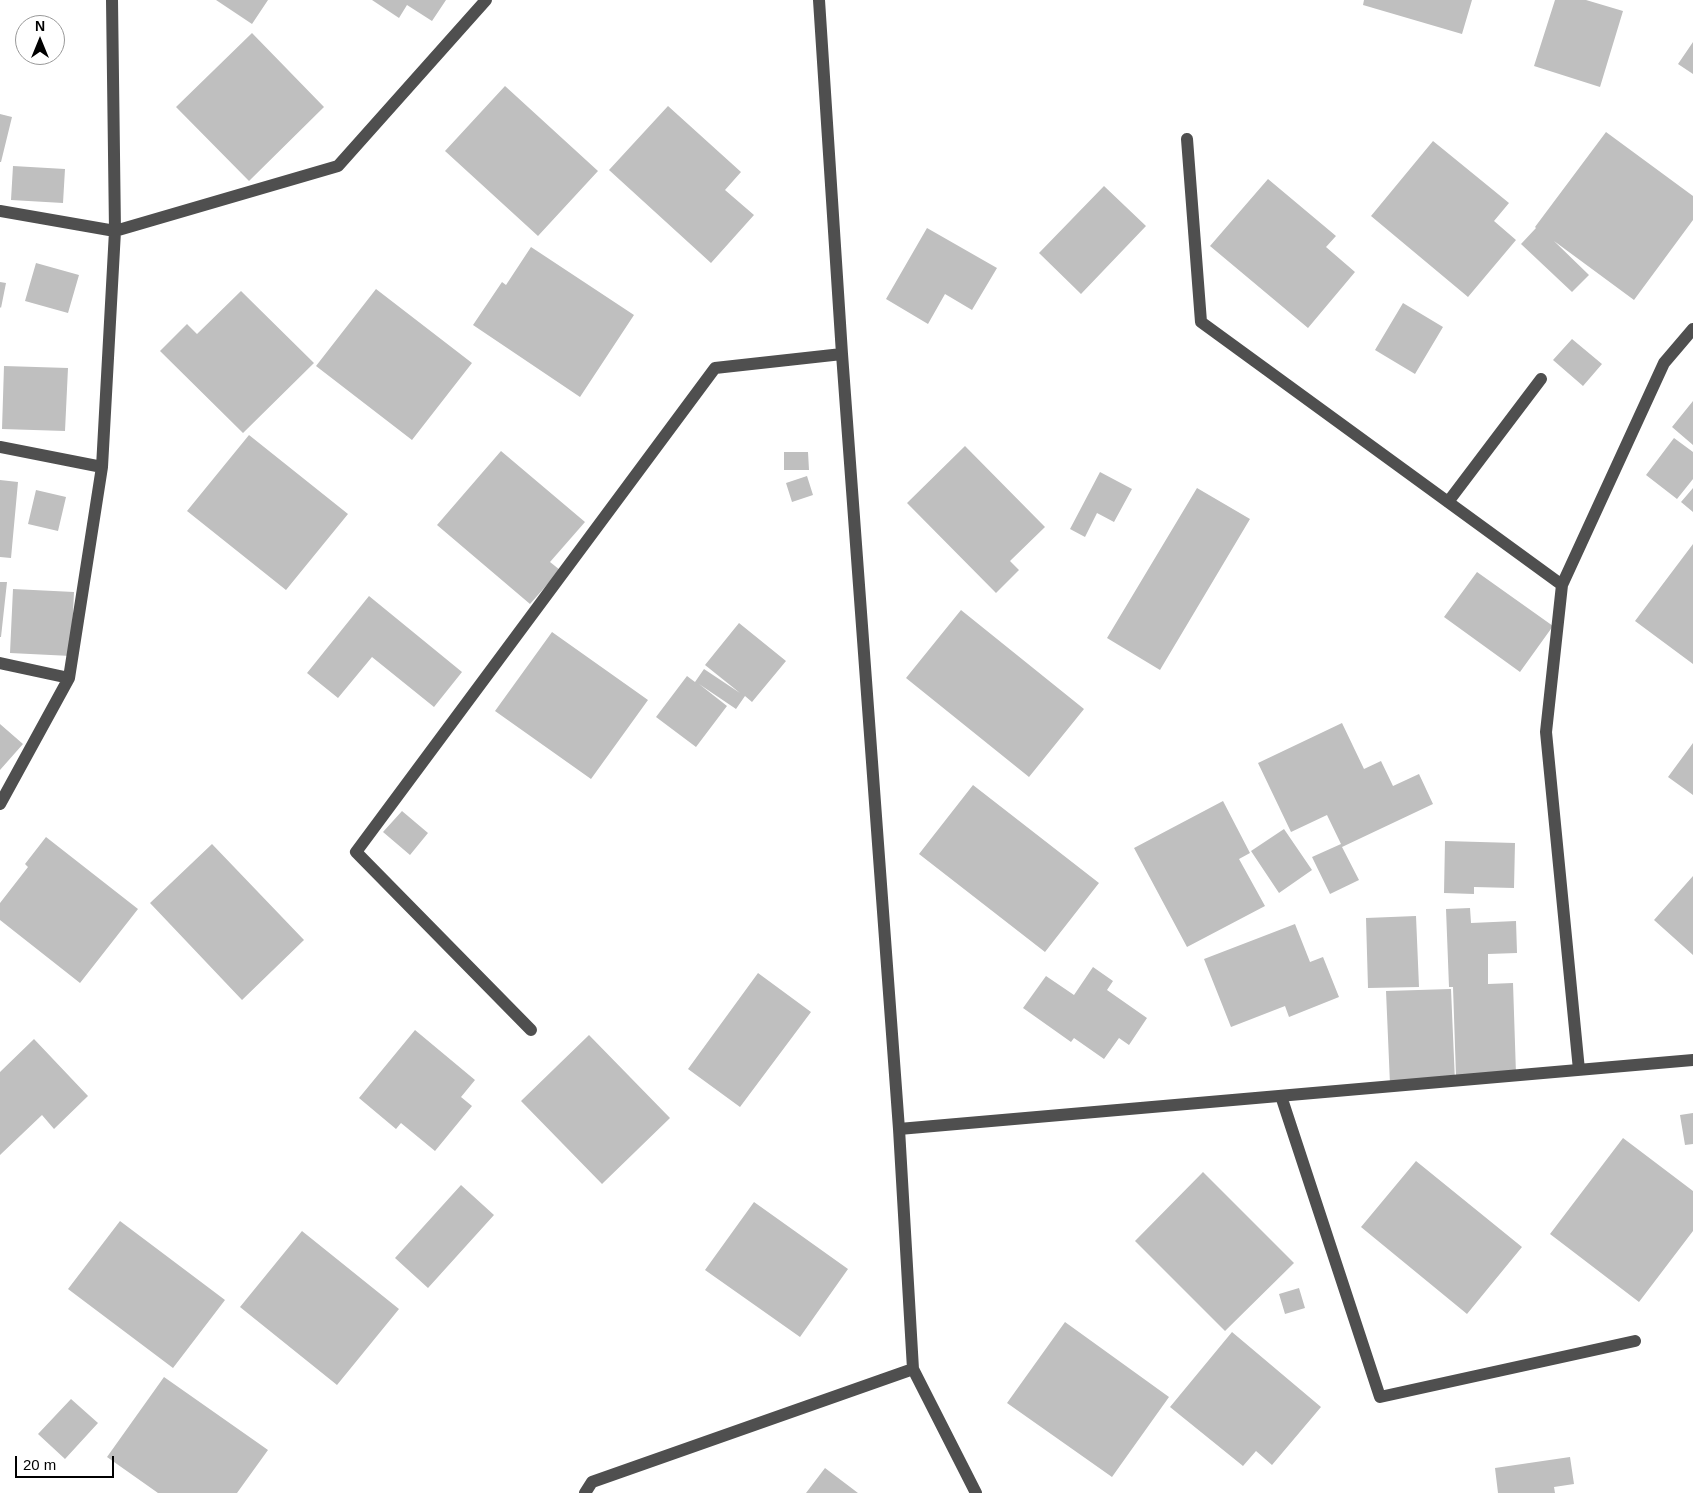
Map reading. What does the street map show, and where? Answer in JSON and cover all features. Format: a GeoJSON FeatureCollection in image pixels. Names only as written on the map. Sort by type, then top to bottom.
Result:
{"type":"FeatureCollection","features":[{"type":"Feature","properties":{"kind":"street"},"geometry":{"type":"LineString","coordinates":[[0,804],[69,678],[102,467],[115,232],[112,0]]}},
{"type":"Feature","properties":{"kind":"street"},"geometry":{"type":"LineString","coordinates":[[0,211],[115,232],[338,166],[486,0]]}},
{"type":"Feature","properties":{"kind":"street"},"geometry":{"type":"LineString","coordinates":[[819,0],[842,354],[899,1129],[913,1369],[976,1493]]}},
{"type":"Feature","properties":{"kind":"street"},"geometry":{"type":"LineString","coordinates":[[1187,139],[1201,322],[1562,585]]}},
{"type":"Feature","properties":{"kind":"street"},"geometry":{"type":"LineString","coordinates":[[1579,1070],[1546,732],[1562,585],[1664,363],[1693,329]]}},
{"type":"Feature","properties":{"kind":"street"},"geometry":{"type":"LineString","coordinates":[[530,1030],[356,852],[715,368],[842,354]]}},
{"type":"Feature","properties":{"kind":"street"},"geometry":{"type":"LineString","coordinates":[[1448,502],[1541,379]]}},
{"type":"Feature","properties":{"kind":"street"},"geometry":{"type":"LineString","coordinates":[[0,447],[102,467]]}},
{"type":"Feature","properties":{"kind":"street"},"geometry":{"type":"LineString","coordinates":[[0,663],[69,678]]}},
{"type":"Feature","properties":{"kind":"street"},"geometry":{"type":"LineString","coordinates":[[899,1129],[1693,1060]]}},
{"type":"Feature","properties":{"kind":"street"},"geometry":{"type":"LineString","coordinates":[[1281,1096],[1380,1397],[1636,1341]]}},
{"type":"Feature","properties":{"kind":"street"},"geometry":{"type":"LineString","coordinates":[[585,1493],[592,1482],[913,1369]]}},
{"type":"Feature","properties":{"kind":"building"},"geometry":{"type":"Polygon","coordinates":[[[216,0],[268,0],[252,24],[216,0]]]}},
{"type":"Feature","properties":{"kind":"building"},"geometry":{"type":"Polygon","coordinates":[[[372,0],[446,0],[432,21],[407,5],[399,18],[372,0]]]}},
{"type":"Feature","properties":{"kind":"building"},"geometry":{"type":"Polygon","coordinates":[[[1364,0],[1472,0],[1462,34],[1363,5],[1364,0]]]}},
{"type":"Feature","properties":{"kind":"building"},"geometry":{"type":"Polygon","coordinates":[[[1555,0],[1586,0],[1623,11],[1600,87],[1534,66],[1555,0]]]}},
{"type":"Feature","properties":{"kind":"building"},"geometry":{"type":"Polygon","coordinates":[[[252,33],[324,107],[249,181],[176,107],[252,33]]]}},
{"type":"Feature","properties":{"kind":"building"},"geometry":{"type":"Polygon","coordinates":[[[1693,42],[1693,74],[1678,64],[1693,42]]]}},
{"type":"Feature","properties":{"kind":"building"},"geometry":{"type":"Polygon","coordinates":[[[505,86],[598,171],[538,236],[445,151],[505,86]]]}},
{"type":"Feature","properties":{"kind":"building"},"geometry":{"type":"Polygon","coordinates":[[[668,106],[741,172],[725,190],[754,215],[711,263],[609,170],[668,106]]]}},
{"type":"Feature","properties":{"kind":"building"},"geometry":{"type":"Polygon","coordinates":[[[0,114],[12,117],[1,162],[0,162],[0,114]]]}},
{"type":"Feature","properties":{"kind":"building"},"geometry":{"type":"Polygon","coordinates":[[[1606,132],[1693,196],[1693,220],[1634,300],[1554,241],[1589,275],[1572,292],[1521,244],[1536,228],[1606,132]]]}},
{"type":"Feature","properties":{"kind":"building"},"geometry":{"type":"Polygon","coordinates":[[[1433,141],[1509,203],[1494,221],[1516,240],[1468,297],[1371,216],[1433,141]]]}},
{"type":"Feature","properties":{"kind":"building"},"geometry":{"type":"Polygon","coordinates":[[[13,166],[65,169],[63,203],[11,200],[13,166]]]}},
{"type":"Feature","properties":{"kind":"building"},"geometry":{"type":"Polygon","coordinates":[[[1268,179],[1336,236],[1326,247],[1355,272],[1308,328],[1210,246],[1268,179]]]}},
{"type":"Feature","properties":{"kind":"building"},"geometry":{"type":"Polygon","coordinates":[[[1104,186],[1146,226],[1081,294],[1039,253],[1104,186]]]}},
{"type":"Feature","properties":{"kind":"building"},"geometry":{"type":"Polygon","coordinates":[[[927,228],[997,268],[972,310],[945,294],[928,324],[886,299],[927,228]]]}},
{"type":"Feature","properties":{"kind":"building"},"geometry":{"type":"Polygon","coordinates":[[[531,247],[634,315],[580,397],[473,325],[502,282],[506,285],[531,247]]]}},
{"type":"Feature","properties":{"kind":"building"},"geometry":{"type":"Polygon","coordinates":[[[36,263],[79,275],[68,313],[25,301],[36,263]]]}},
{"type":"Feature","properties":{"kind":"building"},"geometry":{"type":"Polygon","coordinates":[[[0,282],[6,283],[1,308],[0,307],[0,282]]]}},
{"type":"Feature","properties":{"kind":"building"},"geometry":{"type":"Polygon","coordinates":[[[376,289],[472,363],[412,440],[316,366],[376,289]]]}},
{"type":"Feature","properties":{"kind":"building"},"geometry":{"type":"Polygon","coordinates":[[[241,291],[314,363],[243,433],[160,351],[187,324],[197,334],[241,291]]]}},
{"type":"Feature","properties":{"kind":"building"},"geometry":{"type":"Polygon","coordinates":[[[1403,303],[1443,327],[1415,374],[1375,350],[1403,303]]]}},
{"type":"Feature","properties":{"kind":"building"},"geometry":{"type":"Polygon","coordinates":[[[1572,339],[1602,364],[1583,386],[1553,360],[1572,339]]]}},
{"type":"Feature","properties":{"kind":"building"},"geometry":{"type":"Polygon","coordinates":[[[4,366],[68,368],[65,431],[2,429],[4,366]]]}},
{"type":"Feature","properties":{"kind":"building"},"geometry":{"type":"Polygon","coordinates":[[[1693,401],[1693,445],[1672,427],[1693,401]]]}},
{"type":"Feature","properties":{"kind":"building"},"geometry":{"type":"Polygon","coordinates":[[[249,435],[348,514],[286,590],[187,511],[249,435]]]}},
{"type":"Feature","properties":{"kind":"building"},"geometry":{"type":"Polygon","coordinates":[[[1674,438],[1693,452],[1693,479],[1677,499],[1646,475],[1674,438]]]}},
{"type":"Feature","properties":{"kind":"building"},"geometry":{"type":"Polygon","coordinates":[[[965,446],[1045,527],[1010,561],[1019,570],[996,593],[907,503],[965,446]]]}},
{"type":"Feature","properties":{"kind":"building"},"geometry":{"type":"Polygon","coordinates":[[[501,451],[585,522],[550,562],[560,570],[530,604],[437,525],[501,451]]]}},
{"type":"Feature","properties":{"kind":"building"},"geometry":{"type":"Polygon","coordinates":[[[784,452],[808,452],[809,470],[784,470],[784,452]]]}},
{"type":"Feature","properties":{"kind":"building"},"geometry":{"type":"Polygon","coordinates":[[[1100,472],[1132,489],[1114,522],[1097,513],[1085,537],[1070,529],[1100,472]]]}},
{"type":"Feature","properties":{"kind":"building"},"geometry":{"type":"Polygon","coordinates":[[[807,476],[813,495],[792,502],[786,483],[807,476]]]}},
{"type":"Feature","properties":{"kind":"building"},"geometry":{"type":"Polygon","coordinates":[[[0,480],[18,482],[11,558],[0,557],[0,480]]]}},
{"type":"Feature","properties":{"kind":"building"},"geometry":{"type":"Polygon","coordinates":[[[1197,488],[1250,519],[1160,670],[1107,638],[1197,488]]]}},
{"type":"Feature","properties":{"kind":"building"},"geometry":{"type":"Polygon","coordinates":[[[1693,488],[1693,512],[1681,502],[1693,488]]]}},
{"type":"Feature","properties":{"kind":"building"},"geometry":{"type":"Polygon","coordinates":[[[36,490],[66,497],[58,531],[28,524],[36,490]]]}},
{"type":"Feature","properties":{"kind":"building"},"geometry":{"type":"Polygon","coordinates":[[[1693,544],[1693,664],[1635,621],[1693,544]]]}},
{"type":"Feature","properties":{"kind":"building"},"geometry":{"type":"Polygon","coordinates":[[[1477,572],[1553,626],[1520,672],[1444,617],[1477,572]]]}},
{"type":"Feature","properties":{"kind":"building"},"geometry":{"type":"Polygon","coordinates":[[[0,582],[7,582],[1,637],[0,637],[0,582]]]}},
{"type":"Feature","properties":{"kind":"building"},"geometry":{"type":"Polygon","coordinates":[[[13,589],[74,592],[71,656],[10,653],[13,589]]]}},
{"type":"Feature","properties":{"kind":"building"},"geometry":{"type":"Polygon","coordinates":[[[369,596],[462,672],[434,707],[372,657],[338,698],[307,673],[369,596]]]}},
{"type":"Feature","properties":{"kind":"building"},"geometry":{"type":"Polygon","coordinates":[[[961,610],[1084,709],[1029,777],[906,678],[961,610]]]}},
{"type":"Feature","properties":{"kind":"building"},"geometry":{"type":"Polygon","coordinates":[[[739,623],[786,661],[752,702],[745,696],[736,709],[699,684],[727,706],[696,747],[656,717],[687,676],[695,682],[704,669],[740,693],[705,665],[739,623]]]}},
{"type":"Feature","properties":{"kind":"building"},"geometry":{"type":"Polygon","coordinates":[[[552,632],[648,700],[591,779],[495,711],[552,632]]]}},
{"type":"Feature","properties":{"kind":"building"},"geometry":{"type":"Polygon","coordinates":[[[1342,723],[1364,769],[1381,761],[1393,786],[1419,774],[1433,804],[1342,847],[1359,880],[1330,894],[1312,857],[1341,844],[1327,815],[1291,832],[1258,763],[1342,723]]]}},
{"type":"Feature","properties":{"kind":"building"},"geometry":{"type":"Polygon","coordinates":[[[0,724],[23,744],[0,770],[0,724]]]}},
{"type":"Feature","properties":{"kind":"building"},"geometry":{"type":"Polygon","coordinates":[[[1693,743],[1693,795],[1668,777],[1693,743]]]}},
{"type":"Feature","properties":{"kind":"building"},"geometry":{"type":"Polygon","coordinates":[[[973,785],[1099,883],[1045,952],[919,854],[973,785]]]}},
{"type":"Feature","properties":{"kind":"building"},"geometry":{"type":"Polygon","coordinates":[[[1223,801],[1250,853],[1239,859],[1265,906],[1187,947],[1134,848],[1223,801]]]}},
{"type":"Feature","properties":{"kind":"building"},"geometry":{"type":"Polygon","coordinates":[[[402,811],[428,833],[410,855],[383,832],[402,811]]]}},
{"type":"Feature","properties":{"kind":"building"},"geometry":{"type":"Polygon","coordinates":[[[1284,829],[1312,870],[1279,893],[1251,851],[1284,829]]]}},
{"type":"Feature","properties":{"kind":"building"},"geometry":{"type":"Polygon","coordinates":[[[46,837],[138,909],[80,983],[0,920],[0,903],[28,867],[25,864],[46,837]]]}},
{"type":"Feature","properties":{"kind":"building"},"geometry":{"type":"Polygon","coordinates":[[[1445,841],[1515,843],[1514,888],[1474,887],[1474,894],[1444,893],[1445,841]]]}},
{"type":"Feature","properties":{"kind":"building"},"geometry":{"type":"Polygon","coordinates":[[[212,844],[304,940],[242,1000],[150,903],[212,844]]]}},
{"type":"Feature","properties":{"kind":"building"},"geometry":{"type":"Polygon","coordinates":[[[1693,876],[1693,955],[1654,920],[1693,876]]]}},
{"type":"Feature","properties":{"kind":"building"},"geometry":{"type":"Polygon","coordinates":[[[1470,908],[1471,923],[1516,921],[1517,953],[1488,954],[1488,984],[1513,983],[1516,1074],[1456,1076],[1453,987],[1449,987],[1446,909],[1470,908]]]}},
{"type":"Feature","properties":{"kind":"building"},"geometry":{"type":"Polygon","coordinates":[[[1416,916],[1419,987],[1368,988],[1366,918],[1416,916]]]}},
{"type":"Feature","properties":{"kind":"building"},"geometry":{"type":"Polygon","coordinates":[[[1295,924],[1310,962],[1323,957],[1339,997],[1289,1017],[1285,1006],[1231,1027],[1204,959],[1295,924]]]}},
{"type":"Feature","properties":{"kind":"building"},"geometry":{"type":"Polygon","coordinates":[[[1093,967],[1113,981],[1107,990],[1147,1018],[1129,1045],[1119,1038],[1104,1059],[1074,1038],[1071,1042],[1023,1008],[1046,976],[1074,995],[1093,967]]]}},
{"type":"Feature","properties":{"kind":"building"},"geometry":{"type":"Polygon","coordinates":[[[758,973],[811,1012],[740,1107],[688,1069],[758,973]]]}},
{"type":"Feature","properties":{"kind":"building"},"geometry":{"type":"Polygon","coordinates":[[[1451,989],[1455,1082],[1390,1084],[1386,991],[1451,989]]]}},
{"type":"Feature","properties":{"kind":"building"},"geometry":{"type":"Polygon","coordinates":[[[415,1030],[475,1080],[461,1097],[472,1106],[435,1151],[401,1123],[396,1129],[359,1098],[415,1030]]]}},
{"type":"Feature","properties":{"kind":"building"},"geometry":{"type":"Polygon","coordinates":[[[589,1035],[670,1118],[602,1184],[521,1101],[589,1035]]]}},
{"type":"Feature","properties":{"kind":"building"},"geometry":{"type":"Polygon","coordinates":[[[34,1039],[88,1096],[54,1129],[42,1115],[0,1155],[0,1072],[34,1039]]]}},
{"type":"Feature","properties":{"kind":"building"},"geometry":{"type":"Polygon","coordinates":[[[1693,1113],[1693,1144],[1685,1145],[1680,1115],[1693,1113]]]}},
{"type":"Feature","properties":{"kind":"building"},"geometry":{"type":"Polygon","coordinates":[[[1623,1138],[1693,1191],[1693,1231],[1639,1302],[1550,1234],[1623,1138]]]}},
{"type":"Feature","properties":{"kind":"building"},"geometry":{"type":"Polygon","coordinates":[[[1416,1161],[1522,1247],[1467,1314],[1361,1227],[1416,1161]]]}},
{"type":"Feature","properties":{"kind":"building"},"geometry":{"type":"Polygon","coordinates":[[[1203,1172],[1294,1263],[1225,1331],[1135,1241],[1203,1172]]]}},
{"type":"Feature","properties":{"kind":"building"},"geometry":{"type":"Polygon","coordinates":[[[461,1185],[494,1215],[428,1288],[395,1258],[461,1185]]]}},
{"type":"Feature","properties":{"kind":"building"},"geometry":{"type":"Polygon","coordinates":[[[754,1202],[848,1269],[800,1337],[705,1270],[754,1202]]]}},
{"type":"Feature","properties":{"kind":"building"},"geometry":{"type":"Polygon","coordinates":[[[120,1221],[225,1300],[173,1368],[68,1289],[120,1221]]]}},
{"type":"Feature","properties":{"kind":"building"},"geometry":{"type":"Polygon","coordinates":[[[302,1231],[399,1309],[337,1385],[240,1307],[302,1231]]]}},
{"type":"Feature","properties":{"kind":"building"},"geometry":{"type":"Polygon","coordinates":[[[1299,1288],[1305,1308],[1285,1314],[1279,1294],[1299,1288]]]}},
{"type":"Feature","properties":{"kind":"building"},"geometry":{"type":"Polygon","coordinates":[[[1065,1322],[1169,1397],[1112,1477],[1007,1403],[1065,1322]]]}},
{"type":"Feature","properties":{"kind":"building"},"geometry":{"type":"Polygon","coordinates":[[[1232,1332],[1321,1407],[1272,1465],[1256,1451],[1243,1466],[1170,1407],[1232,1332]]]}},
{"type":"Feature","properties":{"kind":"building"},"geometry":{"type":"Polygon","coordinates":[[[164,1377],[268,1450],[237,1493],[158,1493],[107,1457],[164,1377]]]}},
{"type":"Feature","properties":{"kind":"building"},"geometry":{"type":"Polygon","coordinates":[[[71,1399],[98,1423],[65,1459],[38,1434],[71,1399]]]}},
{"type":"Feature","properties":{"kind":"building"},"geometry":{"type":"Polygon","coordinates":[[[1570,1457],[1574,1484],[1554,1487],[1555,1493],[1498,1493],[1495,1468],[1570,1457]]]}},
{"type":"Feature","properties":{"kind":"building"},"geometry":{"type":"Polygon","coordinates":[[[825,1468],[858,1493],[806,1493],[825,1468]]]}}]}
